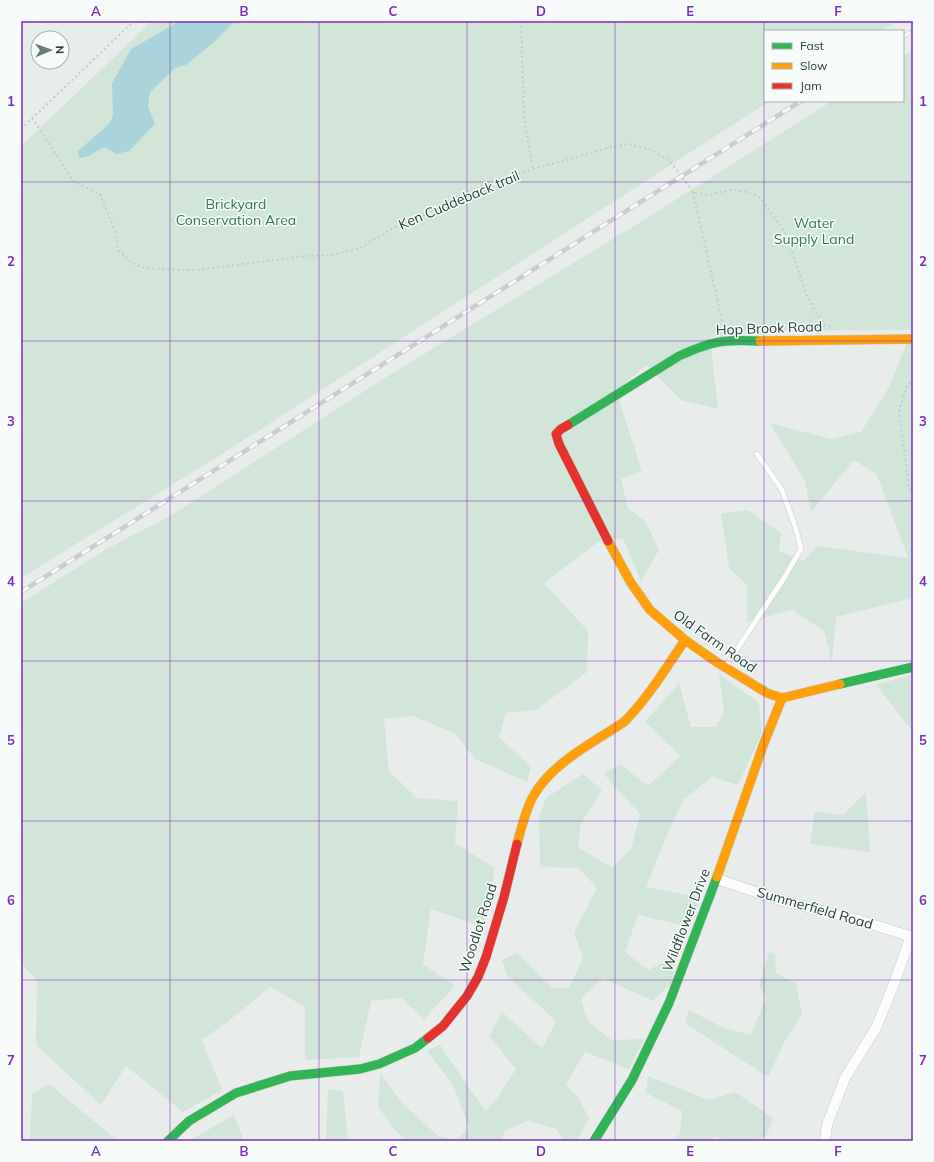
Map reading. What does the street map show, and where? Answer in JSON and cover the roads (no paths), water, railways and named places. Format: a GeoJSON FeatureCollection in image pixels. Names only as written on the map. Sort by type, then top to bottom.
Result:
{"type":"FeatureCollection","features":[{"type":"Feature","properties":{"kind":"street","name":"Hop Brook Road"},"geometry":{"type":"LineString","coordinates":[[556,434],[561,429],[668,362],[698,348],[715,343],[727,341],[913,339]]}},
{"type":"Feature","properties":{"kind":"street","name":"Old Farm Road"},"geometry":{"type":"LineString","coordinates":[[556,434],[559,444],[573,472],[631,583],[650,610],[685,640],[725,667],[767,693],[782,698]]}},
{"type":"Feature","properties":{"kind":"street","name":"Woodlot Road"},"geometry":{"type":"LineString","coordinates":[[168,1141],[189,1121],[236,1093],[290,1076],[360,1069],[379,1064],[415,1048],[443,1026],[467,996],[478,977],[486,957],[504,897],[521,828],[534,796],[545,779],[562,763],[624,722],[632,714],[685,640]]}},
{"type":"Feature","properties":{"kind":"street"},"geometry":{"type":"LineString","coordinates":[[782,698],[913,667]]}},
{"type":"Feature","properties":{"kind":"street","name":"Wildflower Drive"},"geometry":{"type":"LineString","coordinates":[[594,1141],[614,1112],[632,1080],[669,1003],[716,879],[764,743],[782,698]]}},
{"type":"Feature","properties":{"kind":"street","name":"Summerfield Road"},"geometry":{"type":"LineString","coordinates":[[716,879],[780,900],[912,936]]}},
{"type":"Feature","properties":{"kind":"street"},"geometry":{"type":"LineString","coordinates":[[825,1141],[827,1125],[845,1078],[876,1028],[912,936]]}},
{"type":"Feature","properties":{"kind":"lane"},"geometry":{"type":"LineString","coordinates":[[725,667],[784,578],[800,549],[796,529],[782,490],[757,454]]}},
{"type":"Feature","properties":{"kind":"water"},"geometry":{"type":"Polygon","coordinates":[[[180,21],[235,21],[214,42],[186,65],[175,68],[150,92],[148,107],[155,124],[129,151],[116,154],[102,148],[89,156],[79,158],[78,151],[110,123],[113,116],[112,83],[131,49],[180,21]]]}},
{"type":"Feature","properties":{"kind":"railway"},"geometry":{"type":"LineString","coordinates":[[904,36],[913,30]]}},
{"type":"Feature","properties":{"kind":"railway"},"geometry":{"type":"LineString","coordinates":[[21,592],[799,102]]}},
{"type":"Feature","properties":{"kind":"park label","name":"Brickyard Conservation Area"},"geometry":{"type":"Point","coordinates":[236,212]}},
{"type":"Feature","properties":{"kind":"park label","name":"Water Supply Land"},"geometry":{"type":"Point","coordinates":[814,232]}}]}
